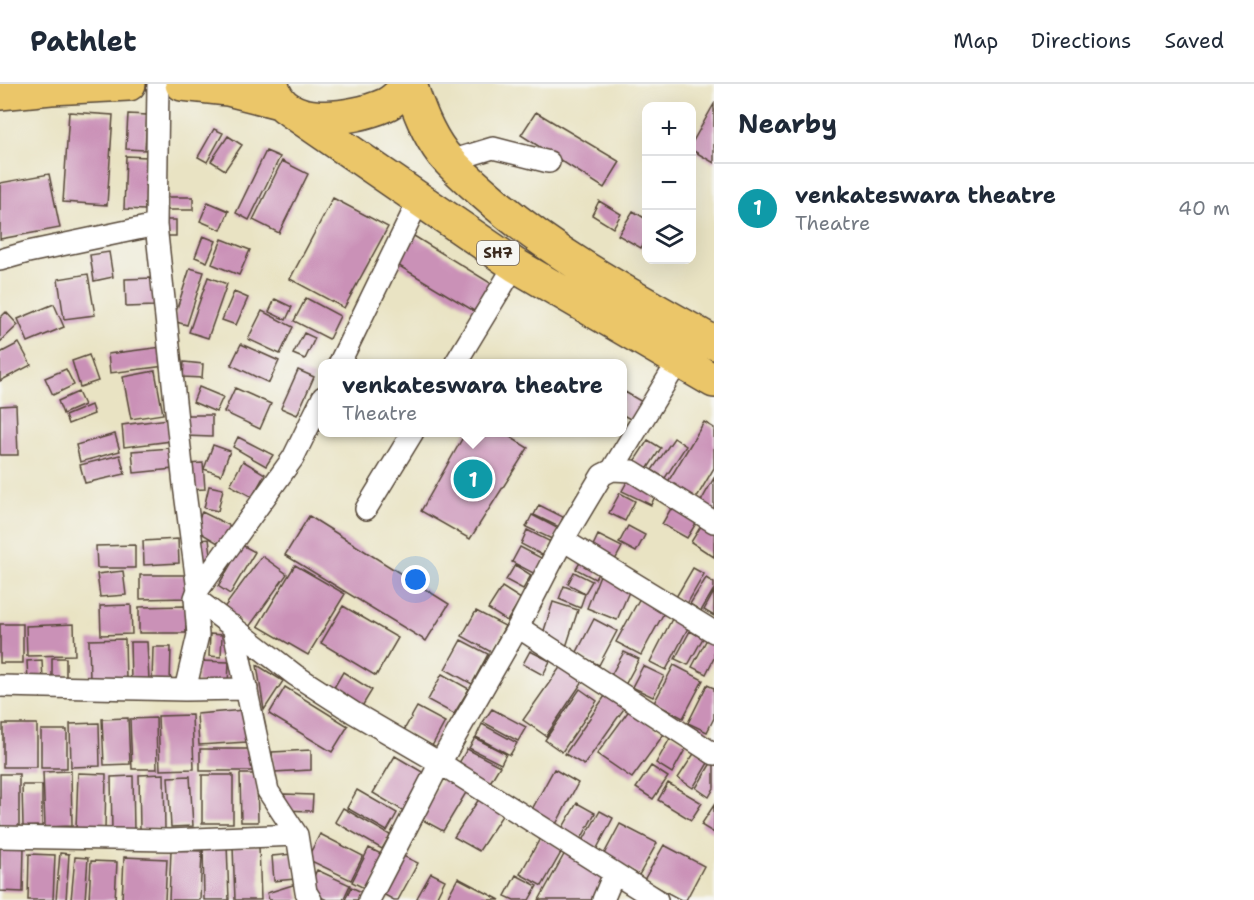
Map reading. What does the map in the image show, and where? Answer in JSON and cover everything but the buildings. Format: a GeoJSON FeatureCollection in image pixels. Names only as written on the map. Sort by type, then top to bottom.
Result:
{"type":"FeatureCollection","features":[{"type":"Feature","properties":{"kind":"main road"},"geometry":{"type":"LineString","coordinates":[[0,93],[129,84]]}},
{"type":"Feature","properties":{"kind":"main road"},"geometry":{"type":"LineString","coordinates":[[182,84],[228,89],[280,99]]}},
{"type":"Feature","properties":{"kind":"main road","name":"SH7"},"geometry":{"type":"LineString","coordinates":[[280,99],[310,117],[339,117],[364,113],[387,105],[410,84],[428,129],[444,154],[474,185],[521,225],[577,264],[714,343]]}},
{"type":"Feature","properties":{"kind":"main road","name":"SH7"},"geometry":{"type":"LineString","coordinates":[[280,99],[419,200],[515,265],[714,381]]}},
{"type":"Feature","properties":{"kind":"street"},"geometry":{"type":"LineString","coordinates":[[158,84],[156,225],[196,594],[198,635],[186,690]]}},
{"type":"Feature","properties":{"kind":"street"},"geometry":{"type":"LineString","coordinates":[[450,160],[493,148],[549,162]]}},
{"type":"Feature","properties":{"kind":"street"},"geometry":{"type":"LineString","coordinates":[[341,359],[419,200]]}},
{"type":"Feature","properties":{"kind":"street"},"geometry":{"type":"LineString","coordinates":[[0,260],[156,225]]}},
{"type":"Feature","properties":{"kind":"street"},"geometry":{"type":"LineString","coordinates":[[457,359],[515,265]]}},
{"type":"Feature","properties":{"kind":"street"},"geometry":{"type":"LineString","coordinates":[[612,471],[679,360]]}},
{"type":"Feature","properties":{"kind":"street"},"geometry":{"type":"LineString","coordinates":[[196,594],[293,459],[318,407]]}},
{"type":"Feature","properties":{"kind":"street"},"geometry":{"type":"LineString","coordinates":[[366,509],[410,437]]}},
{"type":"Feature","properties":{"kind":"street"},"geometry":{"type":"LineString","coordinates":[[369,900],[440,763],[518,627],[563,540],[602,475],[612,471],[632,471],[714,522]]}},
{"type":"Feature","properties":{"kind":"street"},"geometry":{"type":"LineString","coordinates":[[563,540],[714,632]]}},
{"type":"Feature","properties":{"kind":"street"},"geometry":{"type":"LineString","coordinates":[[196,594],[295,675],[354,713],[440,763],[657,900]]}},
{"type":"Feature","properties":{"kind":"street"},"geometry":{"type":"LineString","coordinates":[[233,626],[268,791],[297,835],[306,892],[311,900]]}},
{"type":"Feature","properties":{"kind":"street"},"geometry":{"type":"LineString","coordinates":[[518,627],[714,754]]}},
{"type":"Feature","properties":{"kind":"street"},"geometry":{"type":"LineString","coordinates":[[0,686],[186,690],[247,688]]}},
{"type":"Feature","properties":{"kind":"street"},"geometry":{"type":"LineString","coordinates":[[0,837],[169,840],[297,835]]}},
{"type":"Feature","properties":{"kind":"street"},"geometry":{"type":"LineString","coordinates":[[603,900],[614,874]]}},
{"type":"Feature","properties":{"kind":"place","name":"venkateswara theatre"},"geometry":{"type":"Point","coordinates":[473,479]}}]}
